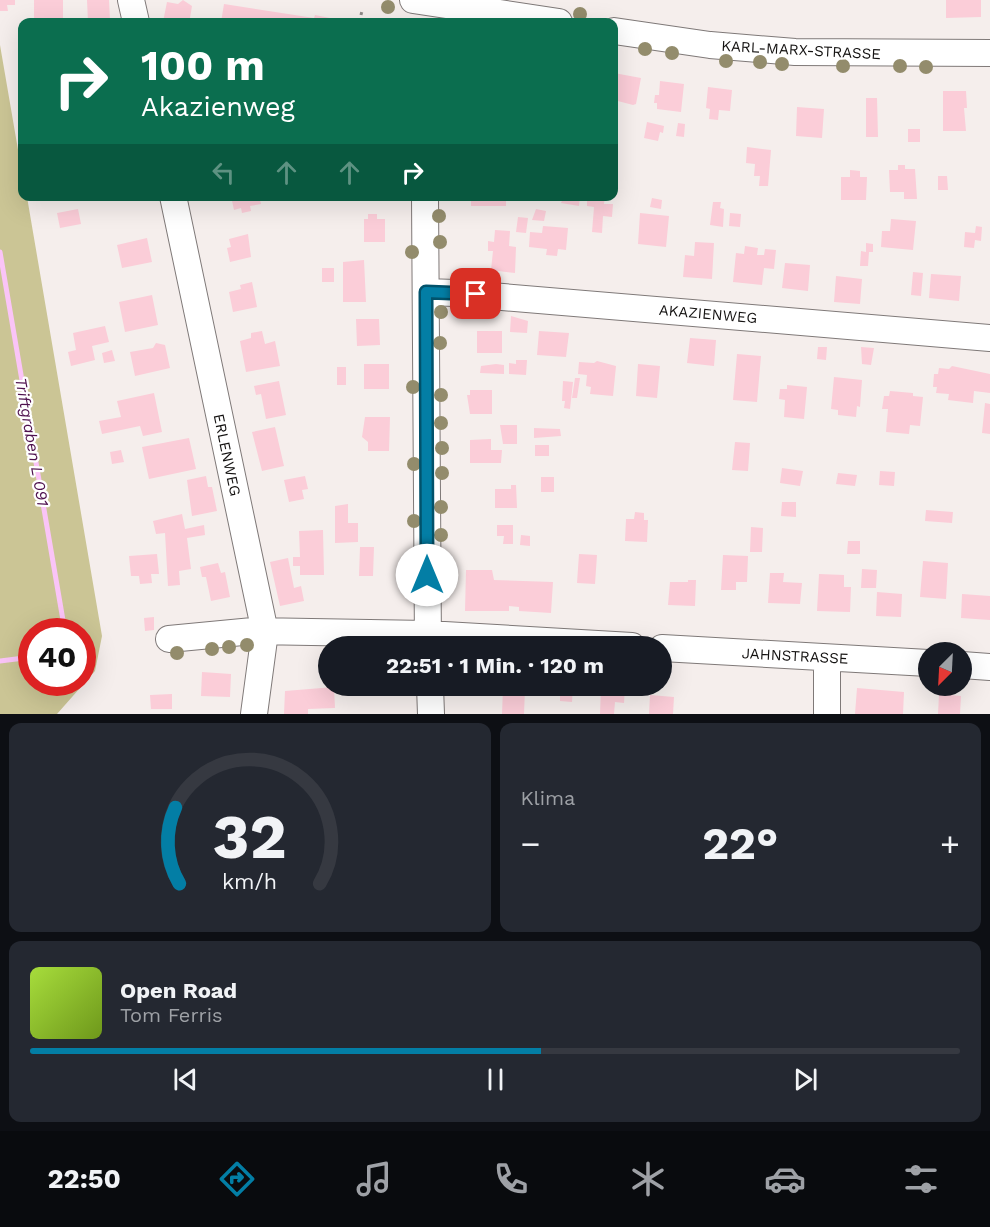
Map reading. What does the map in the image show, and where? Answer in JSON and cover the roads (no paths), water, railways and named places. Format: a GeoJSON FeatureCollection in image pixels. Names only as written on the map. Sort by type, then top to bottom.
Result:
{"type":"FeatureCollection","features":[{"type":"Feature","properties":{"kind":"street"},"geometry":{"type":"LineString","coordinates":[[131,0],[135,18]]}},
{"type":"Feature","properties":{"kind":"street"},"geometry":{"type":"LineString","coordinates":[[421,6],[525,18]]}},
{"type":"Feature","properties":{"kind":"street","name":"KARL-MARX-STRASSE"},"geometry":{"type":"LineString","coordinates":[[618,32],[710,45],[795,52],[990,53]]}},
{"type":"Feature","properties":{"kind":"street","name":"ERLENWEG"},"geometry":{"type":"LineString","coordinates":[[174,201],[265,632],[254,714]]}},
{"type":"Feature","properties":{"kind":"street"},"geometry":{"type":"LineString","coordinates":[[425,201],[428,636]]}},
{"type":"Feature","properties":{"kind":"street","name":"AKAZIENWEG"},"geometry":{"type":"LineString","coordinates":[[426,292],[454,292],[990,338]]}},
{"type":"Feature","properties":{"kind":"street"},"geometry":{"type":"LineString","coordinates":[[169,639],[265,632],[346,636]]}},
{"type":"Feature","properties":{"kind":"street","name":"JAHNSTRASSE"},"geometry":{"type":"LineString","coordinates":[[672,649],[918,663]]}},
{"type":"Feature","properties":{"kind":"street"},"geometry":{"type":"LineString","coordinates":[[827,658],[827,714]]}},
{"type":"Feature","properties":{"kind":"street"},"geometry":{"type":"LineString","coordinates":[[972,665],[990,666]]}},
{"type":"Feature","properties":{"kind":"street"},"geometry":{"type":"LineString","coordinates":[[430,696],[431,714]]}},
{"type":"Feature","properties":{"kind":"waterway","name":"Triftgraben L 091"},"geometry":{"type":"LineString","coordinates":[[0,252],[63,618]]}},
{"type":"Feature","properties":{"kind":"waterway","name":"Triftgraben L 091"},"geometry":{"type":"LineString","coordinates":[[0,661],[18,659]]}}]}
